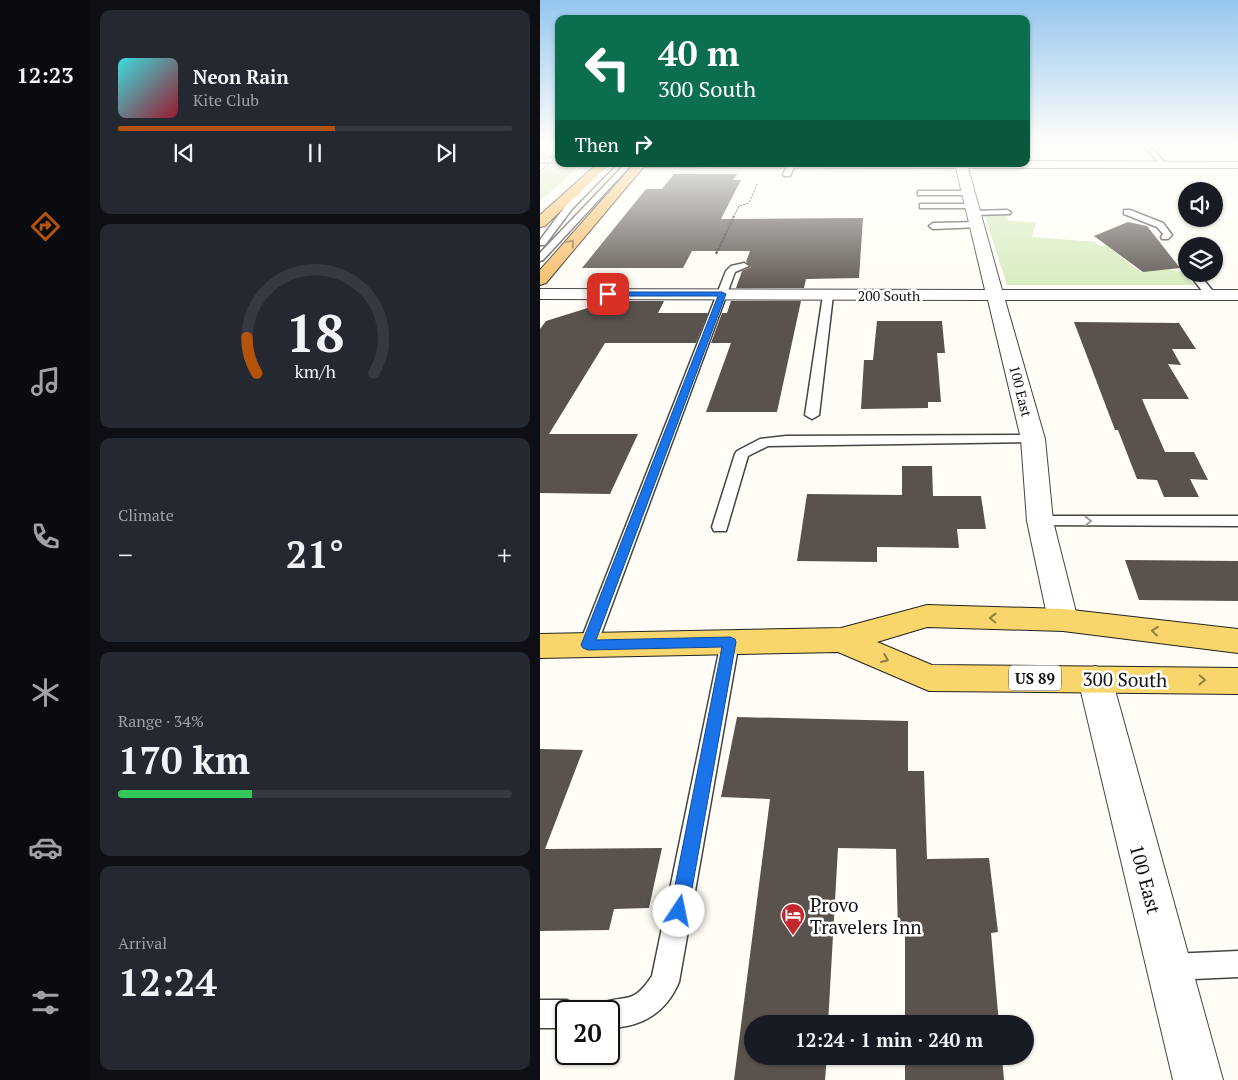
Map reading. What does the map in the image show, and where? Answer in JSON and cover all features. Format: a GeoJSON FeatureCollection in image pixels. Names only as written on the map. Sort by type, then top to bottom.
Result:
{"type":"FeatureCollection","features":[{"type":"Feature","properties":{"kind":"highway"},"geometry":{"type":"LineString","coordinates":[[540,223],[572,193]]}},
{"type":"Feature","properties":{"kind":"highway"},"geometry":{"type":"LineString","coordinates":[[540,280],[615,193]]}},
{"type":"Feature","properties":{"kind":"main road","name":"300 South"},"geometry":{"type":"LineString","coordinates":[[540,646],[841,640],[927,616],[1063,620],[1238,641]]}},
{"type":"Feature","properties":{"kind":"main road","name":"300 South"},"geometry":{"type":"LineString","coordinates":[[841,640],[929,678],[1238,681]]}},
{"type":"Feature","properties":{"kind":"street","name":"100 East"},"geometry":{"type":"LineString","coordinates":[[969,193],[1034,439],[1040,521],[1063,620]]}},
{"type":"Feature","properties":{"kind":"street","name":"200 South"},"geometry":{"type":"LineString","coordinates":[[540,294],[1238,295]]}},
{"type":"Feature","properties":{"kind":"street","name":"100 East"},"geometry":{"type":"LineString","coordinates":[[1095,679],[1198,1080]]}},
{"type":"Feature","properties":{"kind":"lane"},"geometry":{"type":"LineString","coordinates":[[540,246],[564,212],[583,193]]}},
{"type":"Feature","properties":{"kind":"lane"},"geometry":{"type":"LineString","coordinates":[[540,258],[600,193]]}},
{"type":"Feature","properties":{"kind":"lane"},"geometry":{"type":"LineString","coordinates":[[922,193],[973,209]]}},
{"type":"Feature","properties":{"kind":"lane"},"geometry":{"type":"LineString","coordinates":[[923,206],[1007,212]]}},
{"type":"Feature","properties":{"kind":"lane"},"geometry":{"type":"LineString","coordinates":[[933,226],[973,209]]}},
{"type":"Feature","properties":{"kind":"lane"},"geometry":{"type":"LineString","coordinates":[[1127,212],[1160,225],[1168,235],[1165,237]]}},
{"type":"Feature","properties":{"kind":"lane"},"geometry":{"type":"LineString","coordinates":[[588,645],[731,271],[734,268],[744,266]]}},
{"type":"Feature","properties":{"kind":"lane"},"geometry":{"type":"LineString","coordinates":[[1200,282],[1211,295]]}},
{"type":"Feature","properties":{"kind":"lane"},"geometry":{"type":"LineString","coordinates":[[812,415],[828,295]]}},
{"type":"Feature","properties":{"kind":"lane"},"geometry":{"type":"LineString","coordinates":[[720,527],[742,454],[765,442],[786,440],[1034,439]]}},
{"type":"Feature","properties":{"kind":"lane"},"geometry":{"type":"LineString","coordinates":[[1040,521],[1238,521]]}},
{"type":"Feature","properties":{"kind":"lane"},"geometry":{"type":"LineString","coordinates":[[620,1014],[630,1014],[652,1002],[665,982],[730,642]]}},
{"type":"Feature","properties":{"kind":"lane"},"geometry":{"type":"LineString","coordinates":[[1169,968],[1238,964]]}},
{"type":"Feature","properties":{"kind":"lane"},"geometry":{"type":"LineString","coordinates":[[540,1014],[555,1014]]}},
{"type":"Feature","properties":{"kind":"path"},"geometry":{"type":"LineString","coordinates":[[715,255],[739,206],[749,203],[753,193]]}},
{"type":"Feature","properties":{"kind":"green space"},"geometry":{"type":"Polygon","coordinates":[[[540,193],[548,193],[540,201],[540,193]]]}},
{"type":"Feature","properties":{"kind":"green space"},"geometry":{"type":"Polygon","coordinates":[[[985,216],[1007,216],[1009,221],[1036,222],[1032,237],[1096,242],[1097,245],[1109,247],[1140,272],[1168,269],[1178,272],[1178,282],[1191,282],[1194,285],[1007,285],[985,216]]]}},
{"type":"Feature","properties":{"kind":"building"},"geometry":{"type":"Polygon","coordinates":[[[642,193],[734,193],[721,219],[863,218],[859,278],[806,279],[804,288],[736,288],[742,271],[751,267],[746,262],[750,251],[692,251],[683,268],[582,268],[642,193]]]}},
{"type":"Feature","properties":{"kind":"building"},"geometry":{"type":"Polygon","coordinates":[[[1128,222],[1147,226],[1178,265],[1178,268],[1143,272],[1094,236],[1128,222]]]}},
{"type":"Feature","properties":{"kind":"building"},"geometry":{"type":"Polygon","coordinates":[[[610,301],[664,301],[658,313],[708,313],[696,343],[605,343],[549,434],[638,434],[610,494],[540,493],[540,329],[546,321],[610,301]]]}},
{"type":"Feature","properties":{"kind":"building"},"geometry":{"type":"Polygon","coordinates":[[[731,301],[801,301],[777,412],[706,412],[731,343],[711,343],[722,313],[727,313],[731,301]]]}},
{"type":"Feature","properties":{"kind":"building"},"geometry":{"type":"Polygon","coordinates":[[[877,321],[942,321],[945,353],[937,353],[941,402],[928,402],[928,408],[861,409],[864,360],[873,360],[877,321]]]}},
{"type":"Feature","properties":{"kind":"building"},"geometry":{"type":"Polygon","coordinates":[[[1074,322],[1179,323],[1196,349],[1172,349],[1181,365],[1168,364],[1189,399],[1142,399],[1165,452],[1194,452],[1208,480],[1190,479],[1199,497],[1164,497],[1157,480],[1137,479],[1118,430],[1115,430],[1074,322]]]}},
{"type":"Feature","properties":{"kind":"building"},"geometry":{"type":"Polygon","coordinates":[[[902,466],[932,466],[933,496],[981,496],[986,529],[957,529],[959,548],[877,547],[877,562],[797,561],[807,494],[902,495],[902,466]]]}},
{"type":"Feature","properties":{"kind":"building"},"geometry":{"type":"Polygon","coordinates":[[[1125,560],[1238,561],[1238,601],[1139,600],[1125,560]]]}},
{"type":"Feature","properties":{"kind":"building"},"geometry":{"type":"Polygon","coordinates":[[[737,717],[908,721],[908,771],[924,771],[927,859],[989,858],[998,932],[991,933],[998,1015],[905,1015],[905,934],[898,934],[896,849],[838,848],[829,1015],[744,1015],[744,1065],[826,1065],[825,1080],[734,1080],[770,799],[721,797],[737,717]]]}},
{"type":"Feature","properties":{"kind":"building"},"geometry":{"type":"Polygon","coordinates":[[[540,749],[583,750],[545,849],[662,848],[649,908],[614,909],[609,930],[540,931],[540,749]]]}},
{"type":"Feature","properties":{"kind":"building"},"geometry":{"type":"Polygon","coordinates":[[[905,1065],[1003,1065],[1004,1080],[905,1080],[905,1065]]]}},
{"type":"Feature","properties":{"kind":"place","name":"Provo Travelers Inn"},"geometry":{"type":"Point","coordinates":[793,936]}},
{"type":"Feature","properties":{"kind":"route"},"geometry":{"type":"LineString","coordinates":[[608,294],[722,294],[588,645],[730,642],[679,911]]}}]}
